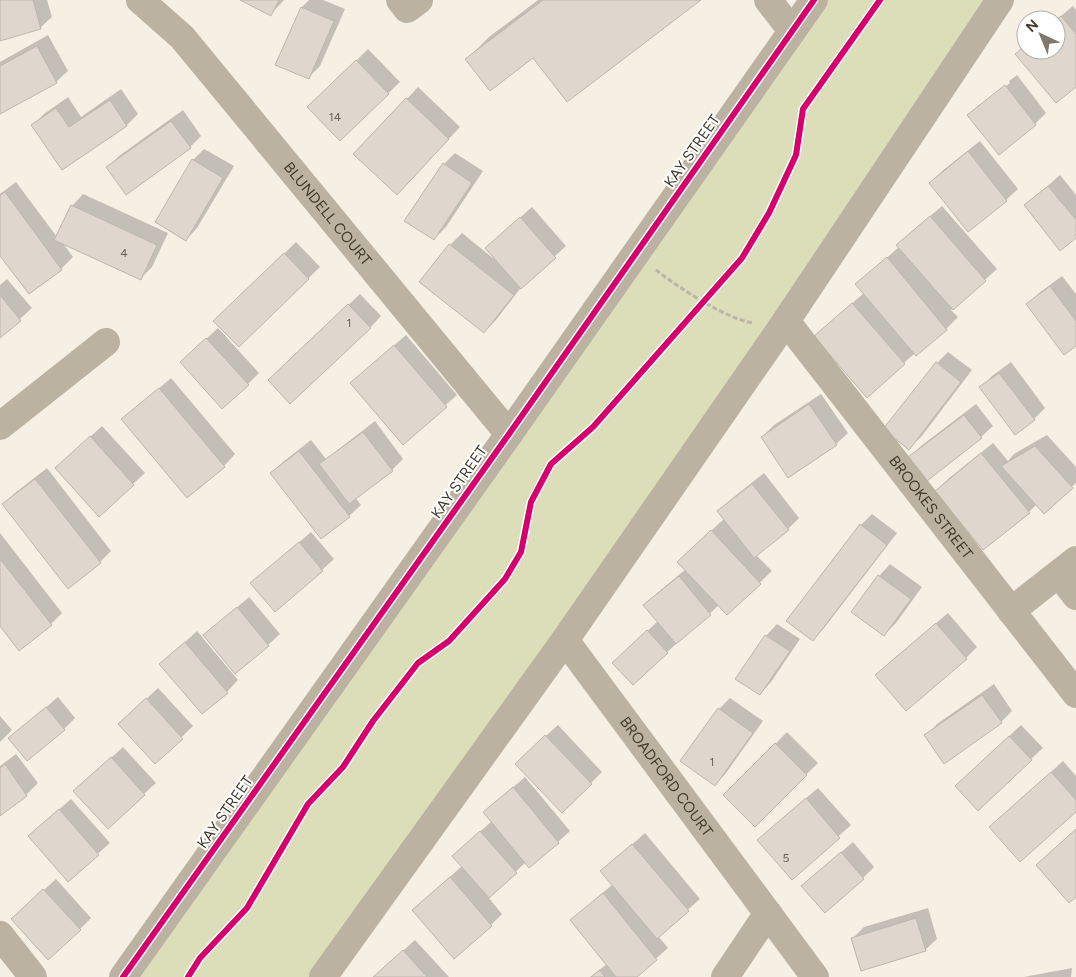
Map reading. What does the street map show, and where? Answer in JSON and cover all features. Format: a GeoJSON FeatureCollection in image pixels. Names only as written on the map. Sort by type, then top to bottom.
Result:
{"type":"FeatureCollection","features":[{"type":"Feature","properties":{"kind":"street","name":"BLUNDELL COURT"},"geometry":{"type":"LineString","coordinates":[[140,0],[182,37],[508,434]]}},
{"type":"Feature","properties":{"kind":"street"},"geometry":{"type":"LineString","coordinates":[[400,0],[407,9],[419,0]]}},
{"type":"Feature","properties":{"kind":"street"},"geometry":{"type":"LineString","coordinates":[[768,0],[792,31]]}},
{"type":"Feature","properties":{"kind":"street","name":"KAY STREET"},"geometry":{"type":"LineString","coordinates":[[123,977],[814,0]]}},
{"type":"Feature","properties":{"kind":"street"},"geometry":{"type":"LineString","coordinates":[[322,977],[565,640],[786,321],[1000,0]]}},
{"type":"Feature","properties":{"kind":"street","name":"BROOKES STREET"},"geometry":{"type":"LineString","coordinates":[[786,321],[1076,694]]}},
{"type":"Feature","properties":{"kind":"street"},"geometry":{"type":"LineString","coordinates":[[0,426],[106,342]]}},
{"type":"Feature","properties":{"kind":"street"},"geometry":{"type":"LineString","coordinates":[[1011,611],[1067,567],[1076,596]]}},
{"type":"Feature","properties":{"kind":"street","name":"BROADFORD COURT"},"geometry":{"type":"LineString","coordinates":[[565,640],[815,977]]}},
{"type":"Feature","properties":{"kind":"street"},"geometry":{"type":"LineString","coordinates":[[725,977],[768,912]]}},
{"type":"Feature","properties":{"kind":"street"},"geometry":{"type":"LineString","coordinates":[[0,935],[33,977]]}},
{"type":"Feature","properties":{"kind":"path"},"geometry":{"type":"LineString","coordinates":[[635,254],[669,280],[719,310],[751,323],[786,321]]}},
{"type":"Feature","properties":{"kind":"path"},"geometry":{"type":"LineString","coordinates":[[698,309],[710,294]]}},
{"type":"Feature","properties":{"kind":"green space"},"geometry":{"type":"Polygon","coordinates":[[[813,0],[1000,0],[323,977],[123,977],[813,0]]]}},
{"type":"Feature","properties":{"kind":"building"},"geometry":{"type":"Polygon","coordinates":[[[0,0],[33,0],[41,29],[0,41],[0,0]]]}},
{"type":"Feature","properties":{"kind":"building"},"geometry":{"type":"Polygon","coordinates":[[[240,0],[279,0],[271,16],[240,0]]]}},
{"type":"Feature","properties":{"kind":"building"},"geometry":{"type":"Polygon","coordinates":[[[543,0],[701,0],[567,102],[533,58],[490,91],[465,59],[543,0]]]}},
{"type":"Feature","properties":{"kind":"building"},"geometry":{"type":"Polygon","coordinates":[[[301,7],[334,21],[309,79],[275,65],[301,7]]]}},
{"type":"Feature","properties":{"kind":"building"},"geometry":{"type":"Polygon","coordinates":[[[1066,22],[1076,34],[1076,87],[1056,103],[1020,60],[1066,60],[1066,22]]]}},
{"type":"Feature","properties":{"kind":"building"},"geometry":{"type":"Polygon","coordinates":[[[37,46],[57,83],[0,114],[0,66],[37,46]]]}},
{"type":"Feature","properties":{"kind":"building"},"geometry":{"type":"Polygon","coordinates":[[[356,60],[389,94],[340,141],[307,107],[356,60]]]}},
{"type":"Feature","properties":{"kind":"building"},"geometry":{"type":"Polygon","coordinates":[[[1005,85],[1036,125],[999,155],[967,115],[1005,85]]]}},
{"type":"Feature","properties":{"kind":"building"},"geometry":{"type":"Polygon","coordinates":[[[406,98],[449,139],[397,195],[353,154],[406,98]]]}},
{"type":"Feature","properties":{"kind":"building"},"geometry":{"type":"Polygon","coordinates":[[[110,100],[127,126],[62,170],[31,125],[56,108],[69,127],[110,100]]]}},
{"type":"Feature","properties":{"kind":"building"},"geometry":{"type":"Polygon","coordinates":[[[171,121],[191,148],[126,195],[106,167],[171,121]]]}},
{"type":"Feature","properties":{"kind":"building"},"geometry":{"type":"Polygon","coordinates":[[[968,151],[1007,201],[968,232],[929,183],[968,151]]]}},
{"type":"Feature","properties":{"kind":"building"},"geometry":{"type":"Polygon","coordinates":[[[192,159],[223,178],[186,241],[155,222],[192,159]]]}},
{"type":"Feature","properties":{"kind":"building"},"geometry":{"type":"Polygon","coordinates":[[[443,163],[472,183],[434,240],[404,221],[443,163]]]}},
{"type":"Feature","properties":{"kind":"building"},"geometry":{"type":"Polygon","coordinates":[[[1048,186],[1076,220],[1076,238],[1060,251],[1024,205],[1048,186]]]}},
{"type":"Feature","properties":{"kind":"building"},"geometry":{"type":"Polygon","coordinates":[[[5,192],[62,270],[29,294],[0,256],[0,195],[5,192]]]}},
{"type":"Feature","properties":{"kind":"building"},"geometry":{"type":"Polygon","coordinates":[[[71,205],[157,245],[141,280],[54,240],[71,205]]]}},
{"type":"Feature","properties":{"kind":"building"},"geometry":{"type":"Polygon","coordinates":[[[930,216],[986,281],[953,310],[896,245],[930,216]]]}},
{"type":"Feature","properties":{"kind":"building"},"geometry":{"type":"Polygon","coordinates":[[[520,217],[556,258],[521,289],[485,248],[520,217]]]}},
{"type":"Feature","properties":{"kind":"building"},"geometry":{"type":"Polygon","coordinates":[[[449,244],[514,295],[484,333],[419,282],[449,244]]]}},
{"type":"Feature","properties":{"kind":"building"},"geometry":{"type":"Polygon","coordinates":[[[284,253],[309,279],[239,347],[213,321],[284,253]]]}},
{"type":"Feature","properties":{"kind":"building"},"geometry":{"type":"Polygon","coordinates":[[[887,257],[947,330],[916,356],[855,284],[887,257]]]}},
{"type":"Feature","properties":{"kind":"building"},"geometry":{"type":"Polygon","coordinates":[[[1050,286],[1076,321],[1076,346],[1064,355],[1026,304],[1050,286]]]}},
{"type":"Feature","properties":{"kind":"building"},"geometry":{"type":"Polygon","coordinates":[[[0,295],[21,321],[0,338],[0,295]]]}},
{"type":"Feature","properties":{"kind":"building"},"geometry":{"type":"Polygon","coordinates":[[[852,303],[905,364],[867,398],[814,336],[852,303]]]}},
{"type":"Feature","properties":{"kind":"building"},"geometry":{"type":"Polygon","coordinates":[[[348,304],[371,328],[290,404],[268,380],[348,304]]]}},
{"type":"Feature","properties":{"kind":"building"},"geometry":{"type":"Polygon","coordinates":[[[206,338],[249,385],[222,409],[180,362],[206,338]]]}},
{"type":"Feature","properties":{"kind":"building"},"geometry":{"type":"Polygon","coordinates":[[[394,345],[447,407],[403,445],[350,383],[394,345]]]}},
{"type":"Feature","properties":{"kind":"building"},"geometry":{"type":"Polygon","coordinates":[[[936,362],[961,382],[909,450],[883,429],[936,362]]]}},
{"type":"Feature","properties":{"kind":"building"},"geometry":{"type":"Polygon","coordinates":[[[999,373],[1035,420],[1015,435],[979,387],[999,373]]]}},
{"type":"Feature","properties":{"kind":"building"},"geometry":{"type":"Polygon","coordinates":[[[159,388],[225,467],[187,498],[121,419],[159,388]]]}},
{"type":"Feature","properties":{"kind":"building"},"geometry":{"type":"Polygon","coordinates":[[[809,404],[837,445],[788,478],[761,437],[809,404]]]}},
{"type":"Feature","properties":{"kind":"building"},"geometry":{"type":"Polygon","coordinates":[[[964,415],[982,438],[927,481],[908,457],[964,415]]]}},
{"type":"Feature","properties":{"kind":"building"},"geometry":{"type":"Polygon","coordinates":[[[363,432],[393,471],[349,504],[319,464],[363,432]]]}},
{"type":"Feature","properties":{"kind":"building"},"geometry":{"type":"Polygon","coordinates":[[[90,436],[134,485],[99,517],[55,468],[90,436]]]}},
{"type":"Feature","properties":{"kind":"building"},"geometry":{"type":"Polygon","coordinates":[[[1035,446],[1073,488],[1044,514],[1001,466],[1035,446]]]}},
{"type":"Feature","properties":{"kind":"building"},"geometry":{"type":"Polygon","coordinates":[[[299,451],[350,517],[321,539],[270,473],[299,451]]]}},
{"type":"Feature","properties":{"kind":"building"},"geometry":{"type":"Polygon","coordinates":[[[981,453],[1030,513],[983,550],[935,491],[981,453]]]}},
{"type":"Feature","properties":{"kind":"building"},"geometry":{"type":"Polygon","coordinates":[[[35,479],[101,563],[68,589],[2,504],[35,479]]]}},
{"type":"Feature","properties":{"kind":"building"},"geometry":{"type":"Polygon","coordinates":[[[752,484],[789,530],[754,558],[717,511],[752,484]]]}},
{"type":"Feature","properties":{"kind":"building"},"geometry":{"type":"Polygon","coordinates":[[[860,524],[887,545],[813,641],[786,621],[860,524]]]}},
{"type":"Feature","properties":{"kind":"building"},"geometry":{"type":"Polygon","coordinates":[[[711,530],[761,584],[727,615],[677,562],[711,530]]]}},
{"type":"Feature","properties":{"kind":"building"},"geometry":{"type":"Polygon","coordinates":[[[299,542],[323,571],[275,612],[250,583],[299,542]]]}},
{"type":"Feature","properties":{"kind":"building"},"geometry":{"type":"Polygon","coordinates":[[[0,559],[52,625],[19,651],[0,626],[0,559]]]}},
{"type":"Feature","properties":{"kind":"building"},"geometry":{"type":"Polygon","coordinates":[[[878,575],[911,599],[884,636],[851,612],[878,575]]]}},
{"type":"Feature","properties":{"kind":"building"},"geometry":{"type":"Polygon","coordinates":[[[679,576],[711,615],[676,644],[643,605],[679,576]]]}},
{"type":"Feature","properties":{"kind":"building"},"geometry":{"type":"Polygon","coordinates":[[[237,607],[269,646],[235,674],[203,635],[237,607]]]}},
{"type":"Feature","properties":{"kind":"building"},"geometry":{"type":"Polygon","coordinates":[[[936,623],[967,659],[906,711],[875,675],[936,623]]]}},
{"type":"Feature","properties":{"kind":"building"},"geometry":{"type":"Polygon","coordinates":[[[647,630],[668,653],[633,685],[612,663],[647,630]]]}},
{"type":"Feature","properties":{"kind":"building"},"geometry":{"type":"Polygon","coordinates":[[[765,635],[790,651],[760,695],[735,679],[765,635]]]}},
{"type":"Feature","properties":{"kind":"building"},"geometry":{"type":"Polygon","coordinates":[[[185,642],[228,693],[202,714],[159,664],[185,642]]]}},
{"type":"Feature","properties":{"kind":"building"},"geometry":{"type":"Polygon","coordinates":[[[982,695],[1002,723],[944,764],[924,735],[982,695]]]}},
{"type":"Feature","properties":{"kind":"building"},"geometry":{"type":"Polygon","coordinates":[[[146,698],[183,739],[155,764],[118,724],[146,698]]]}},
{"type":"Feature","properties":{"kind":"building"},"geometry":{"type":"Polygon","coordinates":[[[46,707],[65,730],[27,761],[8,738],[46,707]]]}},
{"type":"Feature","properties":{"kind":"building"},"geometry":{"type":"Polygon","coordinates":[[[718,708],[753,733],[715,786],[680,761],[718,708]]]}},
{"type":"Feature","properties":{"kind":"building"},"geometry":{"type":"Polygon","coordinates":[[[545,735],[592,784],[562,813],[515,764],[545,735]]]}},
{"type":"Feature","properties":{"kind":"building"},"geometry":{"type":"Polygon","coordinates":[[[1009,736],[1032,760],[978,811],[955,786],[1009,736]]]}},
{"type":"Feature","properties":{"kind":"building"},"geometry":{"type":"Polygon","coordinates":[[[775,743],[807,775],[755,827],[723,795],[775,743]]]}},
{"type":"Feature","properties":{"kind":"building"},"geometry":{"type":"Polygon","coordinates":[[[111,757],[145,795],[108,829],[73,791],[111,757]]]}},
{"type":"Feature","properties":{"kind":"building"},"geometry":{"type":"Polygon","coordinates":[[[5,764],[27,796],[0,816],[0,768],[5,764]]]}},
{"type":"Feature","properties":{"kind":"building"},"geometry":{"type":"Polygon","coordinates":[[[1051,772],[1076,800],[1076,812],[1020,862],[989,827],[1051,772]]]}},
{"type":"Feature","properties":{"kind":"building"},"geometry":{"type":"Polygon","coordinates":[[[513,787],[559,843],[529,868],[483,812],[513,787]]]}},
{"type":"Feature","properties":{"kind":"building"},"geometry":{"type":"Polygon","coordinates":[[[806,798],[840,838],[792,880],[757,840],[806,798]]]}},
{"type":"Feature","properties":{"kind":"building"},"geometry":{"type":"Polygon","coordinates":[[[59,809],[99,855],[68,882],[28,836],[59,809]]]}},
{"type":"Feature","properties":{"kind":"building"},"geometry":{"type":"Polygon","coordinates":[[[1076,829],[1076,897],[1069,903],[1036,865],[1076,829]]]}},
{"type":"Feature","properties":{"kind":"building"},"geometry":{"type":"Polygon","coordinates":[[[480,831],[517,873],[489,898],[452,856],[480,831]]]}},
{"type":"Feature","properties":{"kind":"building"},"geometry":{"type":"Polygon","coordinates":[[[632,844],[689,911],[657,939],[600,871],[632,844]]]}},
{"type":"Feature","properties":{"kind":"building"},"geometry":{"type":"Polygon","coordinates":[[[841,852],[864,879],[825,913],[801,886],[841,852]]]}},
{"type":"Feature","properties":{"kind":"building"},"geometry":{"type":"Polygon","coordinates":[[[450,877],[492,926],[454,959],[412,910],[450,877]]]}},
{"type":"Feature","properties":{"kind":"building"},"geometry":{"type":"Polygon","coordinates":[[[43,889],[81,930],[48,960],[11,919],[43,889]]]}},
{"type":"Feature","properties":{"kind":"building"},"geometry":{"type":"Polygon","coordinates":[[[603,893],[657,960],[637,977],[616,977],[570,920],[603,893]]]}},
{"type":"Feature","properties":{"kind":"building"},"geometry":{"type":"Polygon","coordinates":[[[916,918],[926,951],[861,971],[851,938],[916,918]]]}},
{"type":"Feature","properties":{"kind":"building"},"geometry":{"type":"Polygon","coordinates":[[[403,950],[427,977],[373,977],[403,950]]]}},
{"type":"Feature","properties":{"kind":"building"},"geometry":{"type":"Polygon","coordinates":[[[600,970],[605,977],[591,977],[600,970]]]}},
{"type":"Feature","properties":{"kind":"cycle path"},"geometry":{"type":"LineString","coordinates":[[123,977],[509,434],[814,0]]}},
{"type":"Feature","properties":{"kind":"cycle path"},"geometry":{"type":"LineString","coordinates":[[188,977],[200,958],[247,908],[308,804],[343,767],[373,721],[418,663],[449,641],[505,579],[521,552],[531,502],[551,464],[593,427],[742,258],[769,213],[796,155],[803,109],[880,0]]}}]}
